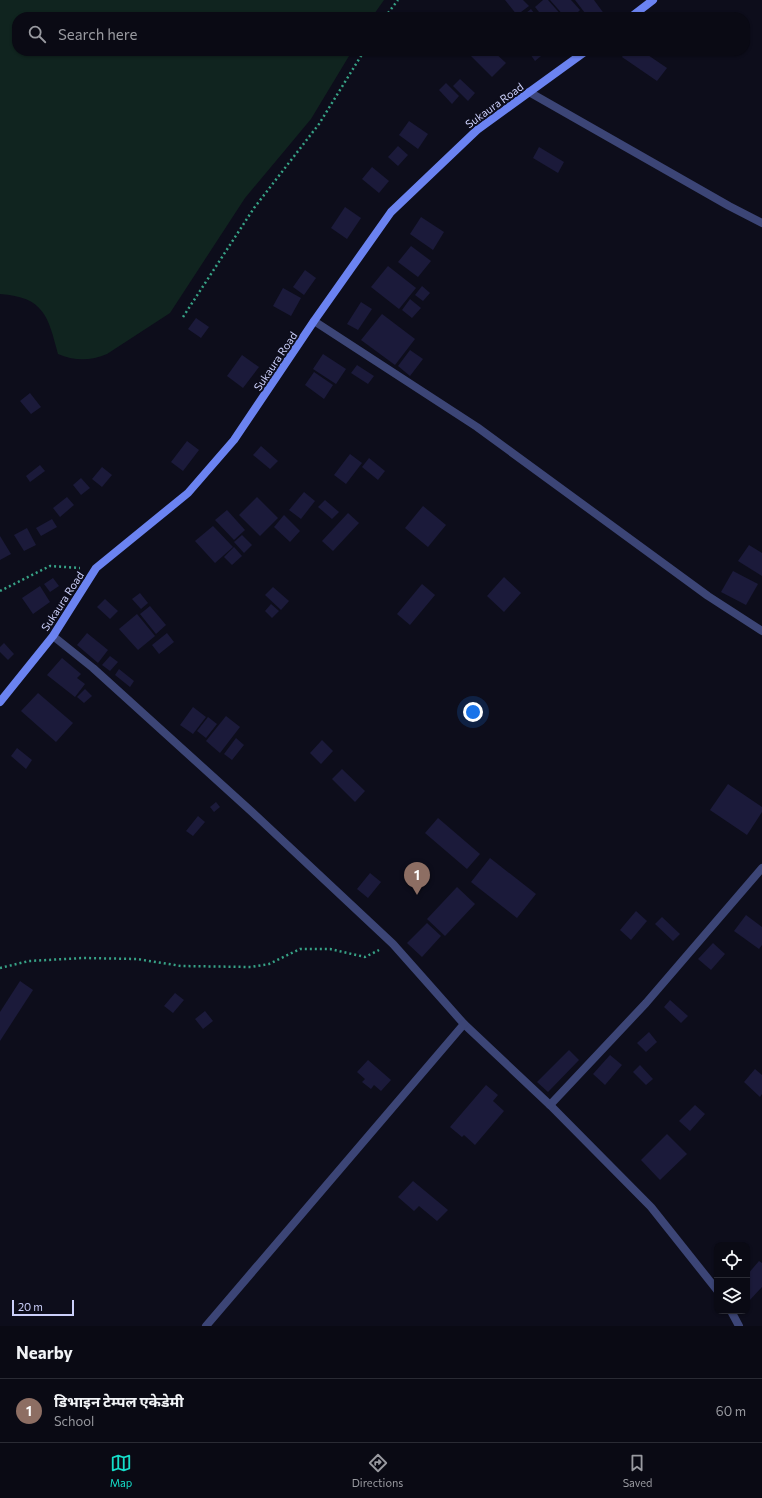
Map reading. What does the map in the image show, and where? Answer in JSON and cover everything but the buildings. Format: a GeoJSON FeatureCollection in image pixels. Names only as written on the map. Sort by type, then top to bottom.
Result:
{"type":"FeatureCollection","features":[{"type":"Feature","properties":{"kind":"street"},"geometry":{"type":"LineString","coordinates":[[637,12],[653,0]]}},
{"type":"Feature","properties":{"kind":"street","name":"Sukaura Road"},"geometry":{"type":"LineString","coordinates":[[0,702],[53,636],[96,568],[188,493],[234,440],[314,321],[391,212],[477,130],[579,56]]}},
{"type":"Feature","properties":{"kind":"street"},"geometry":{"type":"LineString","coordinates":[[529,92],[729,206],[762,222]]}},
{"type":"Feature","properties":{"kind":"street"},"geometry":{"type":"LineString","coordinates":[[314,321],[477,427],[708,596],[762,631]]}},
{"type":"Feature","properties":{"kind":"street"},"geometry":{"type":"LineString","coordinates":[[53,636],[98,673],[252,812],[393,944],[464,1024],[550,1104],[651,1207],[714,1286]]}},
{"type":"Feature","properties":{"kind":"street"},"geometry":{"type":"LineString","coordinates":[[550,1104],[646,1002],[762,868]]}},
{"type":"Feature","properties":{"kind":"street"},"geometry":{"type":"LineString","coordinates":[[206,1326],[464,1024]]}},
{"type":"Feature","properties":{"kind":"street"},"geometry":{"type":"LineString","coordinates":[[732,1314],[739,1326]]}},
{"type":"Feature","properties":{"kind":"path"},"geometry":{"type":"LineString","coordinates":[[389,12],[398,0]]}},
{"type":"Feature","properties":{"kind":"path"},"geometry":{"type":"LineString","coordinates":[[183,317],[254,208],[319,124],[361,56]]}},
{"type":"Feature","properties":{"kind":"path"},"geometry":{"type":"LineString","coordinates":[[0,591],[50,566],[96,568]]}},
{"type":"Feature","properties":{"kind":"path"},"geometry":{"type":"LineString","coordinates":[[0,968],[29,961],[83,958],[137,959],[181,966],[251,967],[269,964],[300,948],[330,949],[365,956],[393,944]]}},
{"type":"Feature","properties":{"kind":"green space"},"geometry":{"type":"Polygon","coordinates":[[[0,0],[384,0],[376,12],[12,12],[12,56],[349,56],[311,119],[245,198],[170,313],[107,354],[89,359],[76,359],[58,354],[47,319],[35,304],[26,299],[0,294],[0,0]]]}},
{"type":"Feature","properties":{"kind":"place","name":"डिभाइन टेम्पल एकेडेमी"},"geometry":{"type":"Point","coordinates":[417,895]}}]}
